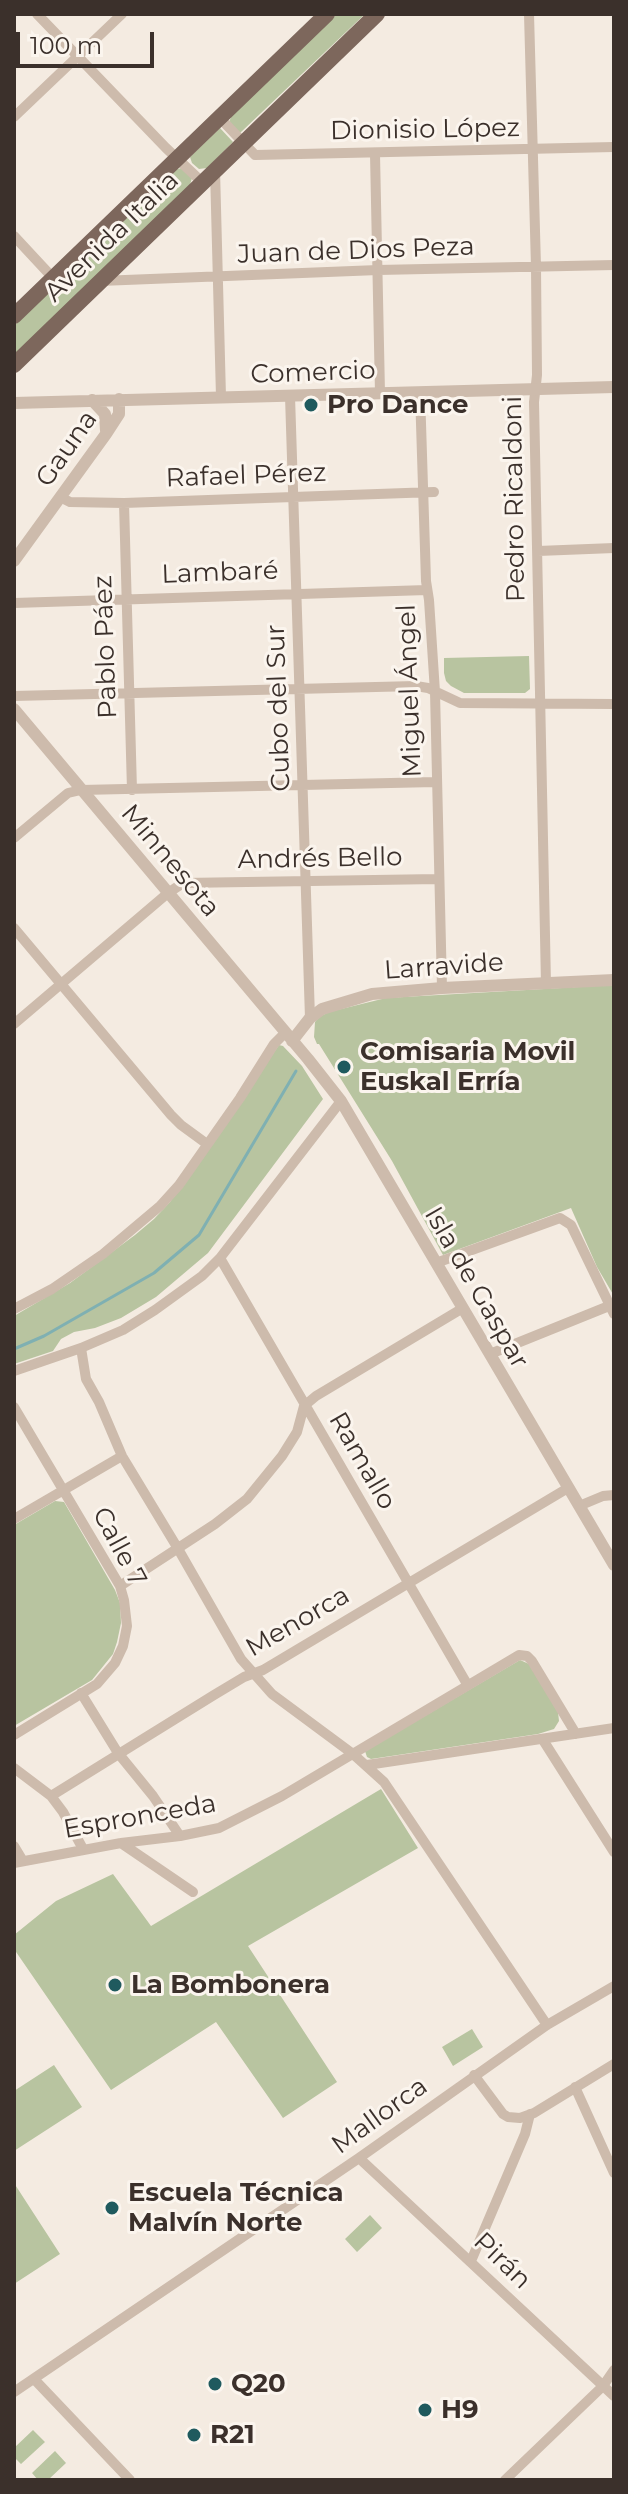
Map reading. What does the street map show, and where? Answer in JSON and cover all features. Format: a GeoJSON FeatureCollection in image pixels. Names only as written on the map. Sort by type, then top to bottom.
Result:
{"type":"FeatureCollection","features":[{"type":"Feature","properties":{"kind":"main road","name":"Avenida Italia"},"geometry":{"type":"LineString","coordinates":[[14,316],[327,14]]}},
{"type":"Feature","properties":{"kind":"main road","name":"Avenida Italia"},"geometry":{"type":"LineString","coordinates":[[14,365],[377,14]]}},
{"type":"Feature","properties":{"kind":"street"},"geometry":{"type":"LineString","coordinates":[[37,14],[166,148],[208,176],[219,278],[221,397]]}},
{"type":"Feature","properties":{"kind":"street"},"geometry":{"type":"LineString","coordinates":[[14,117],[122,14]]}},
{"type":"Feature","properties":{"kind":"street","name":"Pedro Ricaldoni"},"geometry":{"type":"LineString","coordinates":[[529,14],[536,267],[534,402],[546,984]]}},
{"type":"Feature","properties":{"kind":"street"},"geometry":{"type":"LineString","coordinates":[[220,118],[243,143]]}},
{"type":"Feature","properties":{"kind":"street","name":"Dionisio López"},"geometry":{"type":"LineString","coordinates":[[243,143],[255,155],[614,147]]}},
{"type":"Feature","properties":{"kind":"street"},"geometry":{"type":"LineString","coordinates":[[375,154],[380,393]]}},
{"type":"Feature","properties":{"kind":"street"},"geometry":{"type":"LineString","coordinates":[[14,236],[53,278]]}},
{"type":"Feature","properties":{"kind":"street","name":"Juan de Dios Peza"},"geometry":{"type":"LineString","coordinates":[[100,281],[614,265]]}},
{"type":"Feature","properties":{"kind":"street","name":"Comercio"},"geometry":{"type":"LineString","coordinates":[[14,403],[614,387]]}},
{"type":"Feature","properties":{"kind":"street","name":"Miguel Ángel"},"geometry":{"type":"LineString","coordinates":[[420,392],[422,493],[435,692],[442,988]]}},
{"type":"Feature","properties":{"kind":"street","name":"Cubo del Sur"},"geometry":{"type":"LineString","coordinates":[[290,396],[310,1018]]}},
{"type":"Feature","properties":{"kind":"street","name":"Gauna"},"geometry":{"type":"LineString","coordinates":[[14,561],[119,414],[119,399]]}},
{"type":"Feature","properties":{"kind":"street"},"geometry":{"type":"LineString","coordinates":[[92,400],[105,414],[106,434]]}},
{"type":"Feature","properties":{"kind":"street","name":"Rafael Pérez"},"geometry":{"type":"LineString","coordinates":[[60,497],[70,502],[124,503],[434,492]]}},
{"type":"Feature","properties":{"kind":"street","name":"Pablo Páez"},"geometry":{"type":"LineString","coordinates":[[124,503],[132,790]]}},
{"type":"Feature","properties":{"kind":"street"},"geometry":{"type":"LineString","coordinates":[[538,551],[614,548]]}},
{"type":"Feature","properties":{"kind":"street","name":"Lambaré"},"geometry":{"type":"LineString","coordinates":[[14,603],[427,590]]}},
{"type":"Feature","properties":{"kind":"street"},"geometry":{"type":"LineString","coordinates":[[14,696],[416,686],[460,703],[614,704]]}},
{"type":"Feature","properties":{"kind":"street","name":"Minnesota"},"geometry":{"type":"LineString","coordinates":[[14,709],[289,1037]]}},
{"type":"Feature","properties":{"kind":"street"},"geometry":{"type":"LineString","coordinates":[[14,838],[68,793],[81,790],[435,782]]}},
{"type":"Feature","properties":{"kind":"street","name":"Andrés Bello"},"geometry":{"type":"LineString","coordinates":[[14,1024],[180,884],[438,879]]}},
{"type":"Feature","properties":{"kind":"street"},"geometry":{"type":"LineString","coordinates":[[14,928],[171,1115],[207,1144]]}},
{"type":"Feature","properties":{"kind":"street","name":"Larravide"},"geometry":{"type":"LineString","coordinates":[[289,1037],[310,1018],[332,1005],[364,995],[614,980]]}},
{"type":"Feature","properties":{"kind":"street"},"geometry":{"type":"LineString","coordinates":[[14,1309],[74,1274],[144,1222],[179,1185],[274,1044],[289,1037]]}},
{"type":"Feature","properties":{"kind":"street","name":"Isla de Gaspar"},"geometry":{"type":"LineString","coordinates":[[289,1037],[341,1101],[614,1565]]}},
{"type":"Feature","properties":{"kind":"street"},"geometry":{"type":"LineString","coordinates":[[14,1371],[123,1330],[202,1276],[220,1258],[341,1101]]}},
{"type":"Feature","properties":{"kind":"street"},"geometry":{"type":"LineString","coordinates":[[436,1263],[557,1218],[571,1225],[612,1310],[490,1354]]}},
{"type":"Feature","properties":{"kind":"street","name":"Ramallo"},"geometry":{"type":"LineString","coordinates":[[220,1258],[467,1684]]}},
{"type":"Feature","properties":{"kind":"street"},"geometry":{"type":"LineString","coordinates":[[120,1586],[231,1513],[258,1487],[291,1443],[302,1422],[304,1406],[316,1396],[463,1308]]}},
{"type":"Feature","properties":{"kind":"street"},"geometry":{"type":"LineString","coordinates":[[81,1348],[86,1379],[122,1456],[241,1659],[285,1705],[353,1754],[384,1782],[547,2025]]}},
{"type":"Feature","properties":{"kind":"street","name":"Calle 7"},"geometry":{"type":"LineString","coordinates":[[14,1407],[120,1586],[124,1600],[127,1626],[123,1646],[115,1663],[97,1684],[81,1693]]}},
{"type":"Feature","properties":{"kind":"street"},"geometry":{"type":"LineString","coordinates":[[14,1519],[122,1456]]}},
{"type":"Feature","properties":{"kind":"street","name":"Menorca"},"geometry":{"type":"LineString","coordinates":[[51,1796],[224,1689],[263,1670],[568,1488]]}},
{"type":"Feature","properties":{"kind":"street"},"geometry":{"type":"LineString","coordinates":[[579,1506],[614,1495]]}},
{"type":"Feature","properties":{"kind":"street","name":"Espronceda"},"geometry":{"type":"LineString","coordinates":[[18,1862],[83,1849],[180,1836],[235,1822],[467,1684],[522,1655],[532,1661],[576,1734]]}},
{"type":"Feature","properties":{"kind":"street"},"geometry":{"type":"LineString","coordinates":[[14,1735],[81,1693],[118,1753],[180,1836]]}},
{"type":"Feature","properties":{"kind":"street"},"geometry":{"type":"LineString","coordinates":[[367,1765],[614,1728]]}},
{"type":"Feature","properties":{"kind":"street"},"geometry":{"type":"LineString","coordinates":[[543,1740],[614,1852]]}},
{"type":"Feature","properties":{"kind":"street"},"geometry":{"type":"LineString","coordinates":[[14,1768],[51,1796],[83,1849]]}},
{"type":"Feature","properties":{"kind":"street"},"geometry":{"type":"LineString","coordinates":[[121,1843],[193,1892]]}},
{"type":"Feature","properties":{"kind":"street"},"geometry":{"type":"LineString","coordinates":[[14,1846],[18,1862]]}},
{"type":"Feature","properties":{"kind":"street","name":"Mallorca"},"geometry":{"type":"LineString","coordinates":[[14,2392],[359,2158],[547,2025],[614,1986]]}},
{"type":"Feature","properties":{"kind":"street"},"geometry":{"type":"LineString","coordinates":[[474,2075],[503,2114],[513,2119],[530,2114],[614,2064]]}},
{"type":"Feature","properties":{"kind":"street"},"geometry":{"type":"LineString","coordinates":[[575,2087],[614,2173]]}},
{"type":"Feature","properties":{"kind":"street"},"geometry":{"type":"LineString","coordinates":[[471,2261],[525,2134],[530,2114]]}},
{"type":"Feature","properties":{"kind":"street","name":"Pirán"},"geometry":{"type":"LineString","coordinates":[[359,2158],[614,2396]]}},
{"type":"Feature","properties":{"kind":"street"},"geometry":{"type":"LineString","coordinates":[[505,2480],[603,2386],[614,2370]]}},
{"type":"Feature","properties":{"kind":"street"},"geometry":{"type":"LineString","coordinates":[[34,2379],[130,2480]]}},
{"type":"Feature","properties":{"kind":"green space"},"geometry":{"type":"Polygon","coordinates":[[[337,14],[365,14],[240,133],[229,122],[232,115],[337,14]]]}},
{"type":"Feature","properties":{"kind":"green space"},"geometry":{"type":"Polygon","coordinates":[[[220,128],[233,142],[207,168],[199,169],[190,157],[220,128]]]}},
{"type":"Feature","properties":{"kind":"green space"},"geometry":{"type":"Polygon","coordinates":[[[182,168],[192,178],[190,185],[14,357],[14,326],[177,169],[182,168]]]}},
{"type":"Feature","properties":{"kind":"green space"},"geometry":{"type":"Polygon","coordinates":[[[529,656],[530,689],[525,693],[464,693],[446,681],[444,673],[444,658],[529,656]]]}},
{"type":"Feature","properties":{"kind":"green space"},"geometry":{"type":"Polygon","coordinates":[[[614,985],[614,1296],[597,1267],[571,1208],[443,1255],[392,1161],[317,1044],[315,1022],[329,1012],[386,998],[614,985]]]}},
{"type":"Feature","properties":{"kind":"green space"},"geometry":{"type":"Polygon","coordinates":[[[279,1045],[302,1066],[323,1099],[208,1253],[156,1297],[121,1318],[74,1332],[61,1339],[53,1351],[14,1364],[14,1316],[70,1283],[154,1219],[170,1202],[279,1045]]]}},
{"type":"Feature","properties":{"kind":"green space"},"geometry":{"type":"Polygon","coordinates":[[[55,1501],[64,1502],[115,1590],[120,1603],[121,1623],[113,1654],[92,1680],[14,1726],[14,1525],[55,1501]]]}},
{"type":"Feature","properties":{"kind":"green space"},"geometry":{"type":"Polygon","coordinates":[[[520,1660],[529,1664],[558,1712],[559,1721],[554,1729],[538,1734],[371,1759],[367,1757],[365,1751],[520,1660]]]}},
{"type":"Feature","properties":{"kind":"green space"},"geometry":{"type":"Polygon","coordinates":[[[381,1789],[418,1848],[248,1946],[337,2082],[283,2118],[216,2022],[111,2090],[14,1949],[14,1935],[56,1901],[113,1874],[151,1926],[381,1789]]]}},
{"type":"Feature","properties":{"kind":"green space"},"geometry":{"type":"Polygon","coordinates":[[[472,2029],[483,2047],[453,2066],[442,2047],[472,2029]]]}},
{"type":"Feature","properties":{"kind":"green space"},"geometry":{"type":"Polygon","coordinates":[[[54,2065],[82,2107],[14,2151],[14,2091],[54,2065]]]}},
{"type":"Feature","properties":{"kind":"green space"},"geometry":{"type":"Polygon","coordinates":[[[14,2183],[60,2254],[14,2284],[14,2183]]]}},
{"type":"Feature","properties":{"kind":"green space"},"geometry":{"type":"Polygon","coordinates":[[[370,2215],[382,2228],[357,2252],[345,2239],[370,2215]]]}},
{"type":"Feature","properties":{"kind":"green space"},"geometry":{"type":"Polygon","coordinates":[[[33,2430],[45,2442],[21,2464],[14,2457],[14,2448],[33,2430]]]}},
{"type":"Feature","properties":{"kind":"green space"},"geometry":{"type":"Polygon","coordinates":[[[55,2451],[66,2463],[48,2480],[38,2480],[32,2473],[55,2451]]]}},
{"type":"Feature","properties":{"kind":"waterway"},"geometry":{"type":"LineString","coordinates":[[14,1349],[44,1336],[154,1273],[199,1235],[296,1071]]}},
{"type":"Feature","properties":{"kind":"place","name":"Pro Dance"},"geometry":{"type":"Point","coordinates":[311,405]}},
{"type":"Feature","properties":{"kind":"place","name":"Comisaria Movil Euskal Erría"},"geometry":{"type":"Point","coordinates":[344,1067]}},
{"type":"Feature","properties":{"kind":"place","name":"La Bombonera"},"geometry":{"type":"Point","coordinates":[115,1985]}},
{"type":"Feature","properties":{"kind":"place","name":"Escuela Técnica Malvín Norte"},"geometry":{"type":"Point","coordinates":[112,2208]}},
{"type":"Feature","properties":{"kind":"place","name":"Q20"},"geometry":{"type":"Point","coordinates":[215,2384]}},
{"type":"Feature","properties":{"kind":"place","name":"H9"},"geometry":{"type":"Point","coordinates":[425,2410]}},
{"type":"Feature","properties":{"kind":"place","name":"R21"},"geometry":{"type":"Point","coordinates":[194,2435]}}]}
